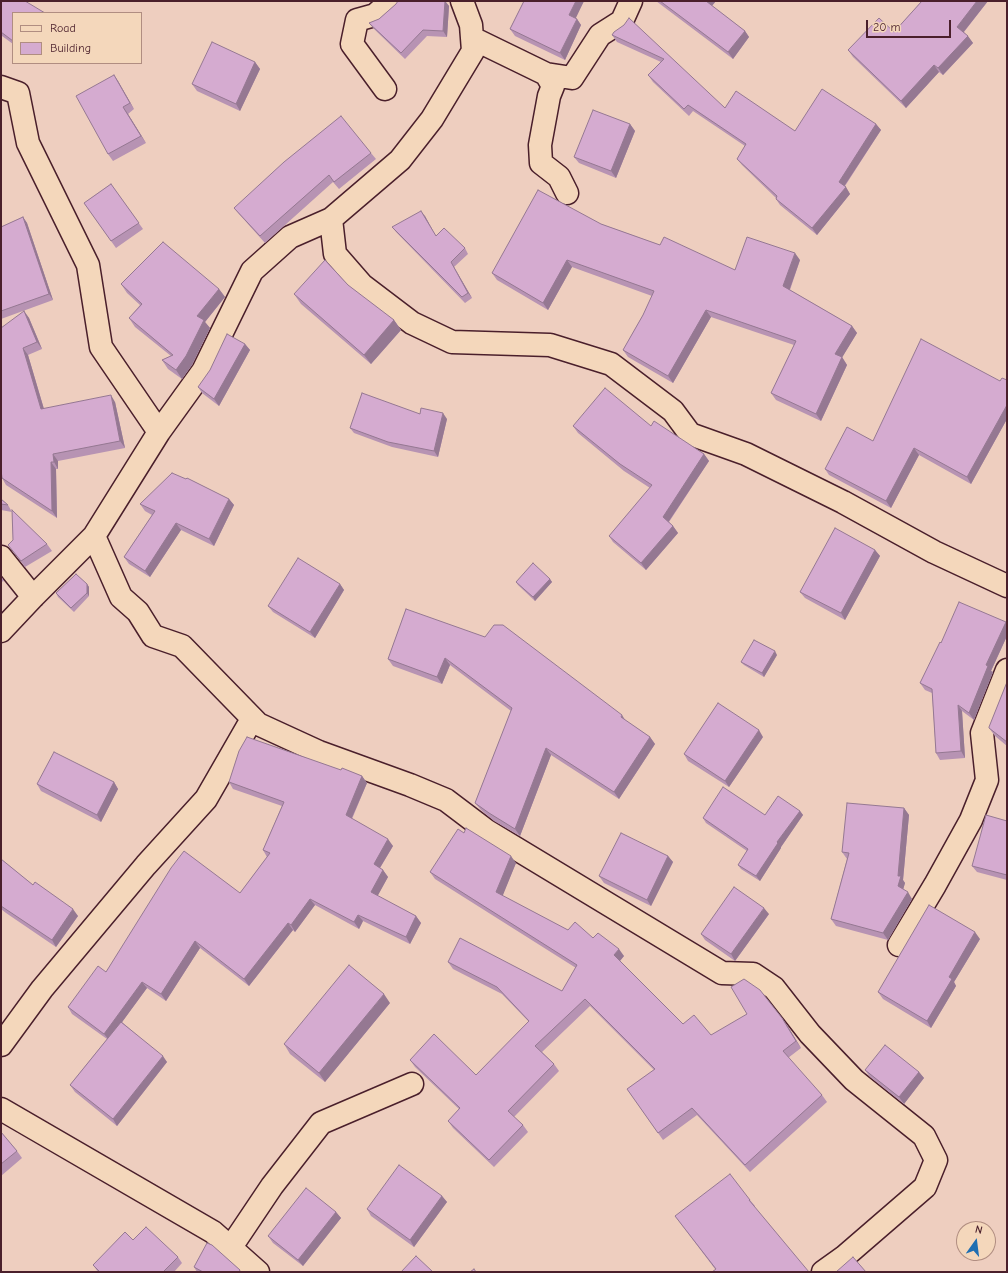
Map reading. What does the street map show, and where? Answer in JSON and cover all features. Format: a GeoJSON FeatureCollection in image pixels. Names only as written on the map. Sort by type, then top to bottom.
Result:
{"type":"FeatureCollection","features":[{"type":"Feature","properties":{"kind":"street"},"geometry":{"type":"LineString","coordinates":[[385,89],[352,44],[357,20],[375,15],[391,1]]}},
{"type":"Feature","properties":{"kind":"street"},"geometry":{"type":"LineString","coordinates":[[1,632],[33,597],[94,536],[159,432],[203,371],[252,271],[290,237],[331,219],[400,160],[432,119],[473,51],[471,25],[462,1]]}},
{"type":"Feature","properties":{"kind":"street"},"geometry":{"type":"LineString","coordinates":[[472,38],[546,74],[572,78],[600,35],[622,21],[631,1]]}},
{"type":"Feature","properties":{"kind":"street"},"geometry":{"type":"LineString","coordinates":[[546,74],[553,86],[549,96],[540,145],[541,163],[559,177],[567,193]]}},
{"type":"Feature","properties":{"kind":"street"},"geometry":{"type":"LineString","coordinates":[[1,87],[18,93],[28,143],[88,265],[101,347],[159,432]]}},
{"type":"Feature","properties":{"kind":"street"},"geometry":{"type":"LineString","coordinates":[[331,219],[335,254],[362,285],[412,323],[452,342],[550,345],[611,364],[673,411],[690,434],[746,454],[843,502],[934,552],[1007,586]]}},
{"type":"Feature","properties":{"kind":"street"},"geometry":{"type":"LineString","coordinates":[[94,536],[121,597],[138,612],[153,636],[182,646],[258,724],[319,752],[410,785],[446,800],[486,831],[722,974],[753,974],[774,988],[810,1034],[854,1080],[924,1136],[936,1160],[925,1187],[844,1257],[823,1272]]}},
{"type":"Feature","properties":{"kind":"street"},"geometry":{"type":"LineString","coordinates":[[1,557],[33,597]]}},
{"type":"Feature","properties":{"kind":"street"},"geometry":{"type":"LineString","coordinates":[[899,945],[935,885],[971,820],[987,780],[982,732],[1007,670]]}},
{"type":"Feature","properties":{"kind":"street"},"geometry":{"type":"LineString","coordinates":[[1,1044],[47,984],[146,865],[206,799],[252,719]]}},
{"type":"Feature","properties":{"kind":"street"},"geometry":{"type":"LineString","coordinates":[[231,1247],[272,1186],[321,1124],[412,1084]]}},
{"type":"Feature","properties":{"kind":"street"},"geometry":{"type":"LineString","coordinates":[[1,1109],[214,1232],[258,1272]]}},
{"type":"Feature","properties":{"kind":"building"},"geometry":{"type":"Polygon","coordinates":[[[1,1],[25,1],[43,12],[12,12],[12,40],[1,32],[1,1]]]}},
{"type":"Feature","properties":{"kind":"building"},"geometry":{"type":"Polygon","coordinates":[[[398,1],[445,1],[443,31],[423,30],[401,53],[369,23],[379,19],[398,1]]]}},
{"type":"Feature","properties":{"kind":"building"},"geometry":{"type":"Polygon","coordinates":[[[524,1],[576,1],[569,15],[577,19],[560,53],[510,29],[524,1]]]}},
{"type":"Feature","properties":{"kind":"building"},"geometry":{"type":"Polygon","coordinates":[[[660,1],[706,1],[745,31],[728,52],[660,1]]]}},
{"type":"Feature","properties":{"kind":"building"},"geometry":{"type":"Polygon","coordinates":[[[922,1],[977,1],[957,27],[968,36],[938,68],[934,65],[901,101],[848,50],[879,18],[894,32],[922,1]]]}},
{"type":"Feature","properties":{"kind":"building"},"geometry":{"type":"Polygon","coordinates":[[[629,18],[725,108],[736,91],[795,131],[822,89],[876,124],[839,182],[846,187],[812,228],[776,199],[777,196],[737,159],[746,144],[688,105],[684,109],[648,75],[664,59],[612,35],[624,25],[629,18]]]}},
{"type":"Feature","properties":{"kind":"building"},"geometry":{"type":"Polygon","coordinates":[[[212,42],[255,62],[236,104],[192,84],[212,42]]]}},
{"type":"Feature","properties":{"kind":"building"},"geometry":{"type":"Polygon","coordinates":[[[114,75],[130,103],[123,107],[141,136],[108,154],[76,96],[114,75]]]}},
{"type":"Feature","properties":{"kind":"building"},"geometry":{"type":"Polygon","coordinates":[[[593,110],[630,124],[611,171],[574,157],[593,110]]]}},
{"type":"Feature","properties":{"kind":"building"},"geometry":{"type":"Polygon","coordinates":[[[341,116],[371,153],[334,182],[329,175],[260,236],[234,208],[284,162],[341,116]]]}},
{"type":"Feature","properties":{"kind":"building"},"geometry":{"type":"Polygon","coordinates":[[[111,184],[139,223],[111,241],[84,203],[111,184]]]}},
{"type":"Feature","properties":{"kind":"building"},"geometry":{"type":"Polygon","coordinates":[[[538,190],[601,224],[660,245],[664,237],[735,270],[747,237],[795,253],[783,286],[852,326],[835,354],[842,357],[816,414],[771,393],[796,341],[706,310],[668,376],[623,350],[643,315],[654,291],[567,260],[543,303],[492,273],[538,190]]]}},
{"type":"Feature","properties":{"kind":"building"},"geometry":{"type":"Polygon","coordinates":[[[421,211],[436,236],[444,228],[465,248],[451,262],[468,293],[462,297],[392,227],[421,211]]]}},
{"type":"Feature","properties":{"kind":"building"},"geometry":{"type":"Polygon","coordinates":[[[23,217],[49,294],[1,311],[1,227],[23,217]]]}},
{"type":"Feature","properties":{"kind":"building"},"geometry":{"type":"Polygon","coordinates":[[[163,242],[219,289],[197,316],[204,320],[186,356],[176,370],[162,360],[173,355],[129,318],[142,304],[121,284],[163,242]]]}},
{"type":"Feature","properties":{"kind":"building"},"geometry":{"type":"Polygon","coordinates":[[[325,260],[348,285],[394,320],[364,355],[294,294],[325,260]]]}},
{"type":"Feature","properties":{"kind":"building"},"geometry":{"type":"Polygon","coordinates":[[[24,311],[37,342],[23,348],[41,409],[111,395],[120,441],[53,454],[54,462],[51,462],[52,511],[2,478],[1,328],[24,311]]]}},
{"type":"Feature","properties":{"kind":"building"},"geometry":{"type":"Polygon","coordinates":[[[227,334],[245,344],[214,399],[198,387],[210,370],[227,334]]]}},
{"type":"Feature","properties":{"kind":"building"},"geometry":{"type":"Polygon","coordinates":[[[921,339],[1000,381],[1002,378],[1007,380],[1007,405],[967,477],[914,448],[886,501],[825,469],[847,427],[873,441],[921,339]]]}},
{"type":"Feature","properties":{"kind":"building"},"geometry":{"type":"Polygon","coordinates":[[[605,388],[651,426],[654,421],[704,454],[663,517],[673,526],[641,563],[609,536],[652,485],[620,464],[573,426],[605,388]]]}},
{"type":"Feature","properties":{"kind":"building"},"geometry":{"type":"Polygon","coordinates":[[[362,393],[420,414],[421,408],[443,413],[434,451],[388,442],[350,428],[362,393]]]}},
{"type":"Feature","properties":{"kind":"building"},"geometry":{"type":"Polygon","coordinates":[[[172,473],[186,479],[187,478],[229,499],[209,539],[176,523],[145,571],[124,557],[155,511],[140,504],[172,473]]]}},
{"type":"Feature","properties":{"kind":"building"},"geometry":{"type":"Polygon","coordinates":[[[1,499],[8,505],[1,504],[1,499]]]}},
{"type":"Feature","properties":{"kind":"building"},"geometry":{"type":"Polygon","coordinates":[[[12,510],[47,544],[21,561],[8,545],[13,540],[12,510]]]}},
{"type":"Feature","properties":{"kind":"building"},"geometry":{"type":"Polygon","coordinates":[[[835,528],[875,550],[841,613],[800,592],[835,528]]]}},
{"type":"Feature","properties":{"kind":"building"},"geometry":{"type":"Polygon","coordinates":[[[298,558],[340,584],[310,632],[268,606],[298,558]]]}},
{"type":"Feature","properties":{"kind":"building"},"geometry":{"type":"Polygon","coordinates":[[[533,563],[550,579],[533,597],[516,582],[533,563]]]}},
{"type":"Feature","properties":{"kind":"building"},"geometry":{"type":"Polygon","coordinates":[[[76,574],[87,584],[87,593],[71,608],[56,593],[76,574]]]}},
{"type":"Feature","properties":{"kind":"building"},"geometry":{"type":"Polygon","coordinates":[[[959,602],[1006,622],[986,665],[988,666],[969,713],[958,705],[961,751],[936,753],[932,689],[920,683],[940,642],[941,643],[959,602]]]}},
{"type":"Feature","properties":{"kind":"building"},"geometry":{"type":"Polygon","coordinates":[[[406,609],[485,637],[494,625],[503,625],[622,715],[621,717],[650,737],[614,792],[546,748],[515,829],[475,803],[512,708],[445,658],[437,677],[388,659],[406,609]]]}},
{"type":"Feature","properties":{"kind":"building"},"geometry":{"type":"Polygon","coordinates":[[[754,640],[775,651],[762,673],[741,662],[754,640]]]}},
{"type":"Feature","properties":{"kind":"building"},"geometry":{"type":"Polygon","coordinates":[[[1007,682],[1007,742],[989,727],[1007,682]]]}},
{"type":"Feature","properties":{"kind":"building"},"geometry":{"type":"Polygon","coordinates":[[[718,703],[759,730],[725,781],[684,754],[718,703]]]}},
{"type":"Feature","properties":{"kind":"building"},"geometry":{"type":"Polygon","coordinates":[[[247,737],[362,776],[346,815],[388,839],[374,864],[383,870],[371,892],[416,916],[406,937],[358,915],[354,922],[310,899],[291,925],[288,923],[244,979],[195,941],[161,994],[142,982],[104,1034],[68,1007],[98,966],[106,972],[171,868],[184,851],[240,893],[270,853],[263,850],[284,802],[229,782],[239,751],[247,737]]]}},
{"type":"Feature","properties":{"kind":"building"},"geometry":{"type":"Polygon","coordinates":[[[54,752],[114,782],[97,815],[37,784],[54,752]]]}},
{"type":"Feature","properties":{"kind":"building"},"geometry":{"type":"Polygon","coordinates":[[[723,787],[765,815],[778,796],[800,811],[777,842],[778,843],[756,876],[738,865],[748,849],[703,818],[723,787]]]}},
{"type":"Feature","properties":{"kind":"building"},"geometry":{"type":"Polygon","coordinates":[[[847,803],[904,808],[898,876],[901,876],[898,886],[908,892],[883,933],[831,919],[849,853],[842,852],[847,803]]]}},
{"type":"Feature","properties":{"kind":"building"},"geometry":{"type":"Polygon","coordinates":[[[986,815],[1007,821],[1007,875],[972,866],[986,815]]]}},
{"type":"Feature","properties":{"kind":"building"},"geometry":{"type":"Polygon","coordinates":[[[466,828],[511,856],[496,892],[568,930],[575,922],[593,938],[598,933],[619,949],[614,955],[683,1024],[694,1015],[711,1035],[747,1014],[731,987],[744,979],[760,990],[782,1018],[796,1041],[783,1051],[822,1095],[745,1165],[692,1108],[658,1133],[627,1089],[655,1069],[585,999],[535,1046],[554,1064],[508,1111],[523,1125],[489,1160],[448,1121],[460,1108],[410,1060],[434,1034],[476,1075],[529,1021],[497,987],[448,962],[460,938],[562,991],[577,965],[430,872],[458,829],[464,833],[466,828]]]}},
{"type":"Feature","properties":{"kind":"building"},"geometry":{"type":"Polygon","coordinates":[[[621,833],[668,856],[647,900],[599,876],[621,833]]]}},
{"type":"Feature","properties":{"kind":"building"},"geometry":{"type":"Polygon","coordinates":[[[1,859],[33,885],[35,882],[73,909],[52,940],[1,906],[1,859]]]}},
{"type":"Feature","properties":{"kind":"building"},"geometry":{"type":"Polygon","coordinates":[[[734,887],[764,908],[731,954],[701,934],[734,887]]]}},
{"type":"Feature","properties":{"kind":"building"},"geometry":{"type":"Polygon","coordinates":[[[929,905],[975,932],[949,977],[952,979],[927,1021],[878,992],[929,905]]]}},
{"type":"Feature","properties":{"kind":"building"},"geometry":{"type":"Polygon","coordinates":[[[349,965],[384,994],[319,1073],[284,1044],[349,965]]]}},
{"type":"Feature","properties":{"kind":"building"},"geometry":{"type":"Polygon","coordinates":[[[121,1022],[163,1056],[113,1119],[70,1085],[121,1022]]]}},
{"type":"Feature","properties":{"kind":"building"},"geometry":{"type":"Polygon","coordinates":[[[885,1045],[919,1072],[899,1097],[865,1070],[885,1045]]]}},
{"type":"Feature","properties":{"kind":"building"},"geometry":{"type":"Polygon","coordinates":[[[1,1132],[17,1151],[1,1164],[1,1132]]]}},
{"type":"Feature","properties":{"kind":"building"},"geometry":{"type":"Polygon","coordinates":[[[399,1165],[442,1196],[410,1240],[367,1209],[399,1165]]]}},
{"type":"Feature","properties":{"kind":"building"},"geometry":{"type":"Polygon","coordinates":[[[730,1174],[749,1200],[809,1272],[712,1272],[716,1269],[675,1216],[730,1174]]]}},
{"type":"Feature","properties":{"kind":"building"},"geometry":{"type":"Polygon","coordinates":[[[306,1188],[336,1212],[298,1260],[268,1236],[306,1188]]]}},
{"type":"Feature","properties":{"kind":"building"},"geometry":{"type":"Polygon","coordinates":[[[146,1227],[178,1257],[163,1272],[100,1272],[93,1265],[125,1232],[133,1240],[146,1227]]]}},
{"type":"Feature","properties":{"kind":"building"},"geometry":{"type":"Polygon","coordinates":[[[207,1243],[212,1245],[240,1270],[239,1272],[203,1272],[194,1267],[207,1243]]]}},
{"type":"Feature","properties":{"kind":"building"},"geometry":{"type":"Polygon","coordinates":[[[416,1256],[433,1272],[401,1272],[416,1256]]]}},
{"type":"Feature","properties":{"kind":"building"},"geometry":{"type":"Polygon","coordinates":[[[853,1257],[866,1272],[836,1272],[853,1257]]]}}]}
